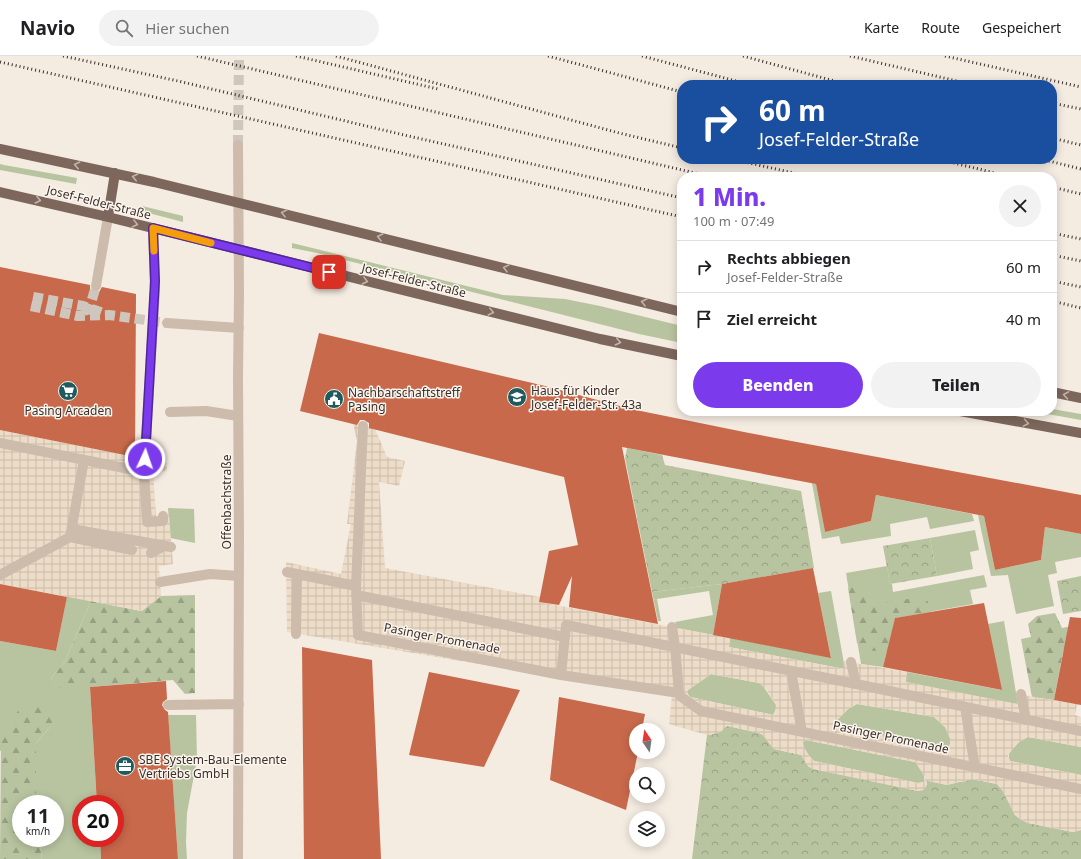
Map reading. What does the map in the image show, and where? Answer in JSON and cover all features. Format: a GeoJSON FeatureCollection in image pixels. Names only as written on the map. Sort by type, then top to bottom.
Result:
{"type":"FeatureCollection","features":[{"type":"Feature","properties":{"kind":"main road"},"geometry":{"type":"LineString","coordinates":[[0,149],[154,182],[677,311]]}},
{"type":"Feature","properties":{"kind":"main road"},"geometry":{"type":"LineString","coordinates":[[108,217],[116,173]]}},
{"type":"Feature","properties":{"kind":"main road","name":"Josef-Felder-Straße"},"geometry":{"type":"LineString","coordinates":[[0,192],[108,217],[314,269],[600,338],[677,355]]}},
{"type":"Feature","properties":{"kind":"main road"},"geometry":{"type":"LineString","coordinates":[[1057,393],[1081,398]]}},
{"type":"Feature","properties":{"kind":"main road"},"geometry":{"type":"LineString","coordinates":[[988,416],[1081,433]]}},
{"type":"Feature","properties":{"kind":"street","name":"Offenbachstraße"},"geometry":{"type":"LineString","coordinates":[[238,145],[238,859]]}},
{"type":"Feature","properties":{"kind":"street"},"geometry":{"type":"LineString","coordinates":[[96,286],[108,217]]}},
{"type":"Feature","properties":{"kind":"street"},"geometry":{"type":"LineString","coordinates":[[157,229],[144,472],[147,522],[163,522]]}},
{"type":"Feature","properties":{"kind":"street"},"geometry":{"type":"LineString","coordinates":[[167,323],[239,328]]}},
{"type":"Feature","properties":{"kind":"street"},"geometry":{"type":"LineString","coordinates":[[170,412],[206,411],[238,416]]}},
{"type":"Feature","properties":{"kind":"street","name":"Pasinger Promenade"},"geometry":{"type":"LineString","coordinates":[[364,426],[356,591],[358,635],[561,675],[679,693],[680,696],[701,711],[1081,789]]}},
{"type":"Feature","properties":{"kind":"street"},"geometry":{"type":"LineString","coordinates":[[0,443],[144,472]]}},
{"type":"Feature","properties":{"kind":"street"},"geometry":{"type":"LineString","coordinates":[[71,533],[84,460]]}},
{"type":"Feature","properties":{"kind":"street"},"geometry":{"type":"LineString","coordinates":[[71,533],[132,550]]}},
{"type":"Feature","properties":{"kind":"street"},"geometry":{"type":"LineString","coordinates":[[0,575],[71,533],[167,547],[151,553]]}},
{"type":"Feature","properties":{"kind":"street","name":"Pasinger Promenade"},"geometry":{"type":"LineString","coordinates":[[296,634],[292,573],[356,591],[564,638]]}},
{"type":"Feature","properties":{"kind":"street"},"geometry":{"type":"LineString","coordinates":[[160,582],[210,574],[239,576]]}},
{"type":"Feature","properties":{"kind":"street"},"geometry":{"type":"LineString","coordinates":[[561,675],[566,625],[676,646],[1081,731]]}},
{"type":"Feature","properties":{"kind":"street"},"geometry":{"type":"LineString","coordinates":[[672,627],[676,646],[679,693]]}},
{"type":"Feature","properties":{"kind":"street"},"geometry":{"type":"LineString","coordinates":[[851,662],[856,684]]}},
{"type":"Feature","properties":{"kind":"street"},"geometry":{"type":"LineString","coordinates":[[791,671],[802,732]]}},
{"type":"Feature","properties":{"kind":"street"},"geometry":{"type":"LineString","coordinates":[[1021,694],[1026,720]]}},
{"type":"Feature","properties":{"kind":"street"},"geometry":{"type":"LineString","coordinates":[[168,705],[239,704]]}},
{"type":"Feature","properties":{"kind":"street"},"geometry":{"type":"LineString","coordinates":[[965,707],[976,767]]}},
{"type":"Feature","properties":{"kind":"green space"},"geometry":{"type":"Polygon","coordinates":[[[0,164],[77,178],[76,184],[0,170],[0,164]]]}},
{"type":"Feature","properties":{"kind":"green space"},"geometry":{"type":"Polygon","coordinates":[[[142,206],[183,216],[183,222],[141,211],[142,206]]]}},
{"type":"Feature","properties":{"kind":"green space"},"geometry":{"type":"Polygon","coordinates":[[[292,243],[503,295],[565,299],[677,325],[677,342],[639,334],[292,248],[292,243]]]}},
{"type":"Feature","properties":{"kind":"green space"},"geometry":{"type":"Polygon","coordinates":[[[1057,410],[1081,414],[1081,420],[1057,416],[1057,410]]]}},
{"type":"Feature","properties":{"kind":"green space"},"geometry":{"type":"Polygon","coordinates":[[[627,448],[662,455],[665,465],[801,491],[814,568],[722,584],[652,592],[625,458],[627,448]]]}},
{"type":"Feature","properties":{"kind":"green space"},"geometry":{"type":"Polygon","coordinates":[[[812,483],[816,484],[825,532],[871,521],[876,495],[972,514],[974,521],[930,529],[927,517],[890,524],[891,536],[841,544],[839,536],[822,539],[812,483]]]}},
{"type":"Feature","properties":{"kind":"green space"},"geometry":{"type":"Polygon","coordinates":[[[168,508],[194,509],[195,543],[170,538],[168,508]]]}},
{"type":"Feature","properties":{"kind":"green space"},"geometry":{"type":"Polygon","coordinates":[[[978,515],[984,516],[995,570],[1041,560],[1045,527],[1081,534],[1081,557],[1055,562],[1057,573],[1048,575],[1054,606],[1016,614],[1008,575],[991,576],[978,515]]]}},
{"type":"Feature","properties":{"kind":"green space"},"geometry":{"type":"Polygon","coordinates":[[[975,530],[979,550],[970,552],[973,569],[937,576],[930,538],[975,530]]]}},
{"type":"Feature","properties":{"kind":"green space"},"geometry":{"type":"Polygon","coordinates":[[[930,538],[937,576],[890,584],[883,546],[930,538]]]}},
{"type":"Feature","properties":{"kind":"green space"},"geometry":{"type":"Polygon","coordinates":[[[887,566],[893,592],[984,575],[987,587],[970,590],[973,604],[895,618],[883,667],[861,664],[846,573],[887,566]]]}},
{"type":"Feature","properties":{"kind":"green space"},"geometry":{"type":"Polygon","coordinates":[[[1081,576],[1081,611],[1063,614],[1057,581],[1081,576]]]}},
{"type":"Feature","properties":{"kind":"green space"},"geometry":{"type":"Polygon","coordinates":[[[722,584],[713,635],[677,628],[675,622],[713,615],[709,591],[657,599],[661,621],[658,621],[652,592],[722,584]]]}},
{"type":"Feature","properties":{"kind":"green space"},"geometry":{"type":"Polygon","coordinates":[[[859,586],[874,605],[924,596],[928,602],[931,612],[895,618],[887,652],[864,650],[857,643],[848,588],[859,586]]]}},
{"type":"Feature","properties":{"kind":"green space"},"geometry":{"type":"Polygon","coordinates":[[[831,591],[845,669],[729,647],[730,638],[831,657],[818,593],[831,591]]]}},
{"type":"Feature","properties":{"kind":"green space"},"geometry":{"type":"Polygon","coordinates":[[[195,595],[195,693],[185,694],[173,680],[59,688],[51,678],[65,661],[91,601],[141,611],[161,596],[195,595]]]}},
{"type":"Feature","properties":{"kind":"green space"},"geometry":{"type":"Polygon","coordinates":[[[67,596],[91,601],[65,661],[51,678],[59,687],[90,687],[96,795],[72,795],[72,847],[100,847],[101,859],[42,859],[40,847],[64,847],[64,795],[36,795],[36,743],[50,727],[0,751],[0,641],[56,651],[67,596]]]}},
{"type":"Feature","properties":{"kind":"green space"},"geometry":{"type":"Polygon","coordinates":[[[1055,613],[1062,628],[1073,626],[1063,652],[1054,700],[1032,697],[1021,639],[1031,637],[1028,624],[1037,616],[1055,613]]]}},
{"type":"Feature","properties":{"kind":"green space"},"geometry":{"type":"Polygon","coordinates":[[[1004,621],[1018,705],[905,682],[907,672],[1001,690],[988,624],[1004,621]]]}},
{"type":"Feature","properties":{"kind":"green space"},"geometry":{"type":"Polygon","coordinates":[[[711,674],[759,683],[763,686],[776,705],[773,715],[690,697],[688,690],[711,674]]]}},
{"type":"Feature","properties":{"kind":"green space"},"geometry":{"type":"Polygon","coordinates":[[[43,702],[55,705],[57,718],[36,743],[36,795],[12,795],[12,847],[40,847],[42,859],[0,859],[1,741],[20,707],[43,702]]]}},
{"type":"Feature","properties":{"kind":"green space"},"geometry":{"type":"Polygon","coordinates":[[[857,704],[934,717],[945,727],[950,738],[950,744],[948,748],[943,748],[840,727],[838,724],[838,719],[848,709],[857,704]]]}},
{"type":"Feature","properties":{"kind":"green space"},"geometry":{"type":"Polygon","coordinates":[[[168,715],[196,715],[197,759],[187,813],[187,859],[178,859],[168,715]]]}},
{"type":"Feature","properties":{"kind":"green space"},"geometry":{"type":"Polygon","coordinates":[[[728,726],[763,735],[774,749],[801,755],[809,767],[918,791],[926,780],[947,785],[971,779],[997,784],[1003,791],[1015,815],[1020,819],[1028,823],[1073,832],[1081,830],[1081,859],[692,859],[707,735],[728,726]]]}},
{"type":"Feature","properties":{"kind":"green space"},"geometry":{"type":"Polygon","coordinates":[[[1028,737],[1081,747],[1081,775],[1010,761],[1009,753],[1019,742],[1028,737]]]}},
{"type":"Feature","properties":{"kind":"green space"},"geometry":{"type":"Polygon","coordinates":[[[806,740],[915,762],[922,771],[924,782],[918,783],[814,761],[808,755],[804,747],[803,742],[806,740]]]}},
{"type":"Feature","properties":{"kind":"shaded area"},"geometry":{"type":"Polygon","coordinates":[[[353,424],[375,429],[387,457],[405,461],[399,486],[379,482],[385,568],[540,597],[539,602],[730,638],[729,647],[844,669],[843,661],[907,672],[906,682],[1018,704],[1017,694],[1077,704],[1075,715],[1081,717],[1081,747],[1028,737],[1019,742],[1008,755],[1010,761],[1081,775],[1081,830],[1073,832],[1028,823],[1020,819],[1015,815],[1003,791],[997,784],[971,779],[947,785],[927,781],[927,785],[924,790],[918,791],[812,769],[807,765],[801,755],[774,749],[763,735],[759,733],[728,726],[721,732],[707,735],[669,724],[672,695],[287,632],[286,562],[341,574],[351,524],[347,524],[357,441],[353,424]],[[711,674],[688,690],[690,697],[773,715],[776,705],[766,689],[759,683],[711,674]],[[857,704],[848,709],[838,719],[838,724],[840,727],[943,748],[948,748],[950,744],[950,738],[945,727],[934,717],[857,704]],[[806,740],[803,742],[809,756],[814,761],[918,783],[924,782],[925,780],[925,777],[915,762],[806,740]]]}},
{"type":"Feature","properties":{"kind":"shaded area"},"geometry":{"type":"Polygon","coordinates":[[[0,430],[167,463],[167,471],[153,472],[156,516],[169,515],[173,564],[159,566],[161,596],[142,611],[0,584],[0,430]]]}},
{"type":"Feature","properties":{"kind":"building","name":"Pasing Arcaden"},"geometry":{"type":"Polygon","coordinates":[[[0,267],[90,285],[90,289],[95,292],[99,292],[102,287],[136,294],[135,457],[0,430],[0,267]]]}},
{"type":"Feature","properties":{"kind":"building"},"geometry":{"type":"Polygon","coordinates":[[[319,333],[545,386],[631,409],[749,433],[1081,495],[1081,534],[1045,527],[1041,560],[995,570],[984,516],[876,495],[871,521],[825,532],[816,484],[622,447],[658,624],[569,607],[572,576],[559,605],[539,602],[549,551],[578,545],[564,477],[369,428],[369,423],[364,420],[360,420],[357,425],[300,411],[319,333]]]}},
{"type":"Feature","properties":{"kind":"building"},"geometry":{"type":"Polygon","coordinates":[[[813,568],[831,658],[713,635],[722,584],[813,568]]]}},
{"type":"Feature","properties":{"kind":"building"},"geometry":{"type":"Polygon","coordinates":[[[0,584],[67,597],[56,651],[0,641],[0,584]]]}},
{"type":"Feature","properties":{"kind":"building"},"geometry":{"type":"Polygon","coordinates":[[[984,603],[1002,690],[883,667],[895,618],[984,603]]]}},
{"type":"Feature","properties":{"kind":"building"},"geometry":{"type":"Polygon","coordinates":[[[1070,617],[1081,618],[1081,705],[1054,700],[1070,617]]]}},
{"type":"Feature","properties":{"kind":"building"},"geometry":{"type":"Polygon","coordinates":[[[302,647],[372,660],[381,859],[304,859],[302,647]]]}},
{"type":"Feature","properties":{"kind":"building"},"geometry":{"type":"Polygon","coordinates":[[[429,672],[520,690],[484,767],[409,755],[429,672]]]}},
{"type":"Feature","properties":{"kind":"building"},"geometry":{"type":"Polygon","coordinates":[[[166,681],[167,699],[162,705],[168,712],[178,859],[101,859],[100,847],[124,847],[124,795],[96,795],[90,687],[166,681]]]}},
{"type":"Feature","properties":{"kind":"building"},"geometry":{"type":"Polygon","coordinates":[[[559,697],[645,714],[643,723],[629,723],[629,759],[637,759],[635,767],[629,767],[629,796],[626,810],[550,780],[559,697]]]}},
{"type":"Feature","properties":{"kind":"tunnel"},"geometry":{"type":"LineString","coordinates":[[238,145],[239,56]]}},
{"type":"Feature","properties":{"kind":"tunnel"},"geometry":{"type":"LineString","coordinates":[[84,311],[90,306],[96,286]]}},
{"type":"Feature","properties":{"kind":"tunnel"},"geometry":{"type":"LineString","coordinates":[[33,297],[83,306],[103,313]]}},
{"type":"Feature","properties":{"kind":"tunnel"},"geometry":{"type":"LineString","coordinates":[[31,306],[78,316],[109,315],[167,323]]}},
{"type":"Feature","properties":{"kind":"railway"},"geometry":{"type":"LineString","coordinates":[[63,56],[178,81],[404,135],[677,197]]}},
{"type":"Feature","properties":{"kind":"railway"},"geometry":{"type":"LineString","coordinates":[[197,56],[691,172]]}},
{"type":"Feature","properties":{"kind":"railway"},"geometry":{"type":"LineString","coordinates":[[296,56],[438,89]]}},
{"type":"Feature","properties":{"kind":"railway"},"geometry":{"type":"LineString","coordinates":[[336,56],[619,133],[677,147]]}},
{"type":"Feature","properties":{"kind":"railway"},"geometry":{"type":"LineString","coordinates":[[548,56],[677,91]]}},
{"type":"Feature","properties":{"kind":"railway"},"geometry":{"type":"LineString","coordinates":[[642,56],[732,80]]}},
{"type":"Feature","properties":{"kind":"railway"},"geometry":{"type":"LineString","coordinates":[[743,56],[831,80]]}},
{"type":"Feature","properties":{"kind":"railway"},"geometry":{"type":"LineString","coordinates":[[850,56],[953,80]]}},
{"type":"Feature","properties":{"kind":"railway"},"geometry":{"type":"LineString","coordinates":[[945,56],[1050,80]]}},
{"type":"Feature","properties":{"kind":"railway"},"geometry":{"type":"LineString","coordinates":[[0,62],[677,216]]}},
{"type":"Feature","properties":{"kind":"railway"},"geometry":{"type":"LineString","coordinates":[[1057,82],[1081,87]]}},
{"type":"Feature","properties":{"kind":"railway"},"geometry":{"type":"LineString","coordinates":[[1057,104],[1081,109]]}},
{"type":"Feature","properties":{"kind":"railway"},"geometry":{"type":"LineString","coordinates":[[1057,139],[1081,145]]}},
{"type":"Feature","properties":{"kind":"railway"},"geometry":{"type":"LineString","coordinates":[[1057,163],[1081,169]]}},
{"type":"Feature","properties":{"kind":"railway"},"geometry":{"type":"LineString","coordinates":[[754,164],[789,172]]}},
{"type":"Feature","properties":{"kind":"railway"},"geometry":{"type":"LineString","coordinates":[[958,164],[991,172]]}},
{"type":"Feature","properties":{"kind":"railway"},"geometry":{"type":"LineString","coordinates":[[1057,188],[1081,194]]}},
{"type":"Feature","properties":{"kind":"railway"},"geometry":{"type":"LineString","coordinates":[[1057,234],[1081,239]]}},
{"type":"Feature","properties":{"kind":"railway"},"geometry":{"type":"LineString","coordinates":[[1057,256],[1081,261]]}},
{"type":"Feature","properties":{"kind":"railway"},"geometry":{"type":"LineString","coordinates":[[1057,282],[1081,287]]}},
{"type":"Feature","properties":{"kind":"railway"},"geometry":{"type":"LineString","coordinates":[[1057,302],[1081,308]]}},
{"type":"Feature","properties":{"kind":"slow traffic"},"geometry":{"type":"LineString","coordinates":[[154,251],[153,228],[211,243]]}},
{"type":"Feature","properties":{"kind":"place","name":"Pasing Arcaden"},"geometry":{"type":"Point","coordinates":[68,391]}},
{"type":"Feature","properties":{"kind":"place","name":"Haus für Kinder Josef-Felder-Str. 43a"},"geometry":{"type":"Point","coordinates":[517,397]}},
{"type":"Feature","properties":{"kind":"place","name":"Nachbarschaftstreff Pasing"},"geometry":{"type":"Point","coordinates":[334,399]}},
{"type":"Feature","properties":{"kind":"place","name":"SBE System-Bau-Elemente Vertriebs GmbH"},"geometry":{"type":"Point","coordinates":[125,766]}},
{"type":"Feature","properties":{"kind":"route"},"geometry":{"type":"LineString","coordinates":[[145,459],[155,281],[153,228],[329,272]]}}]}
